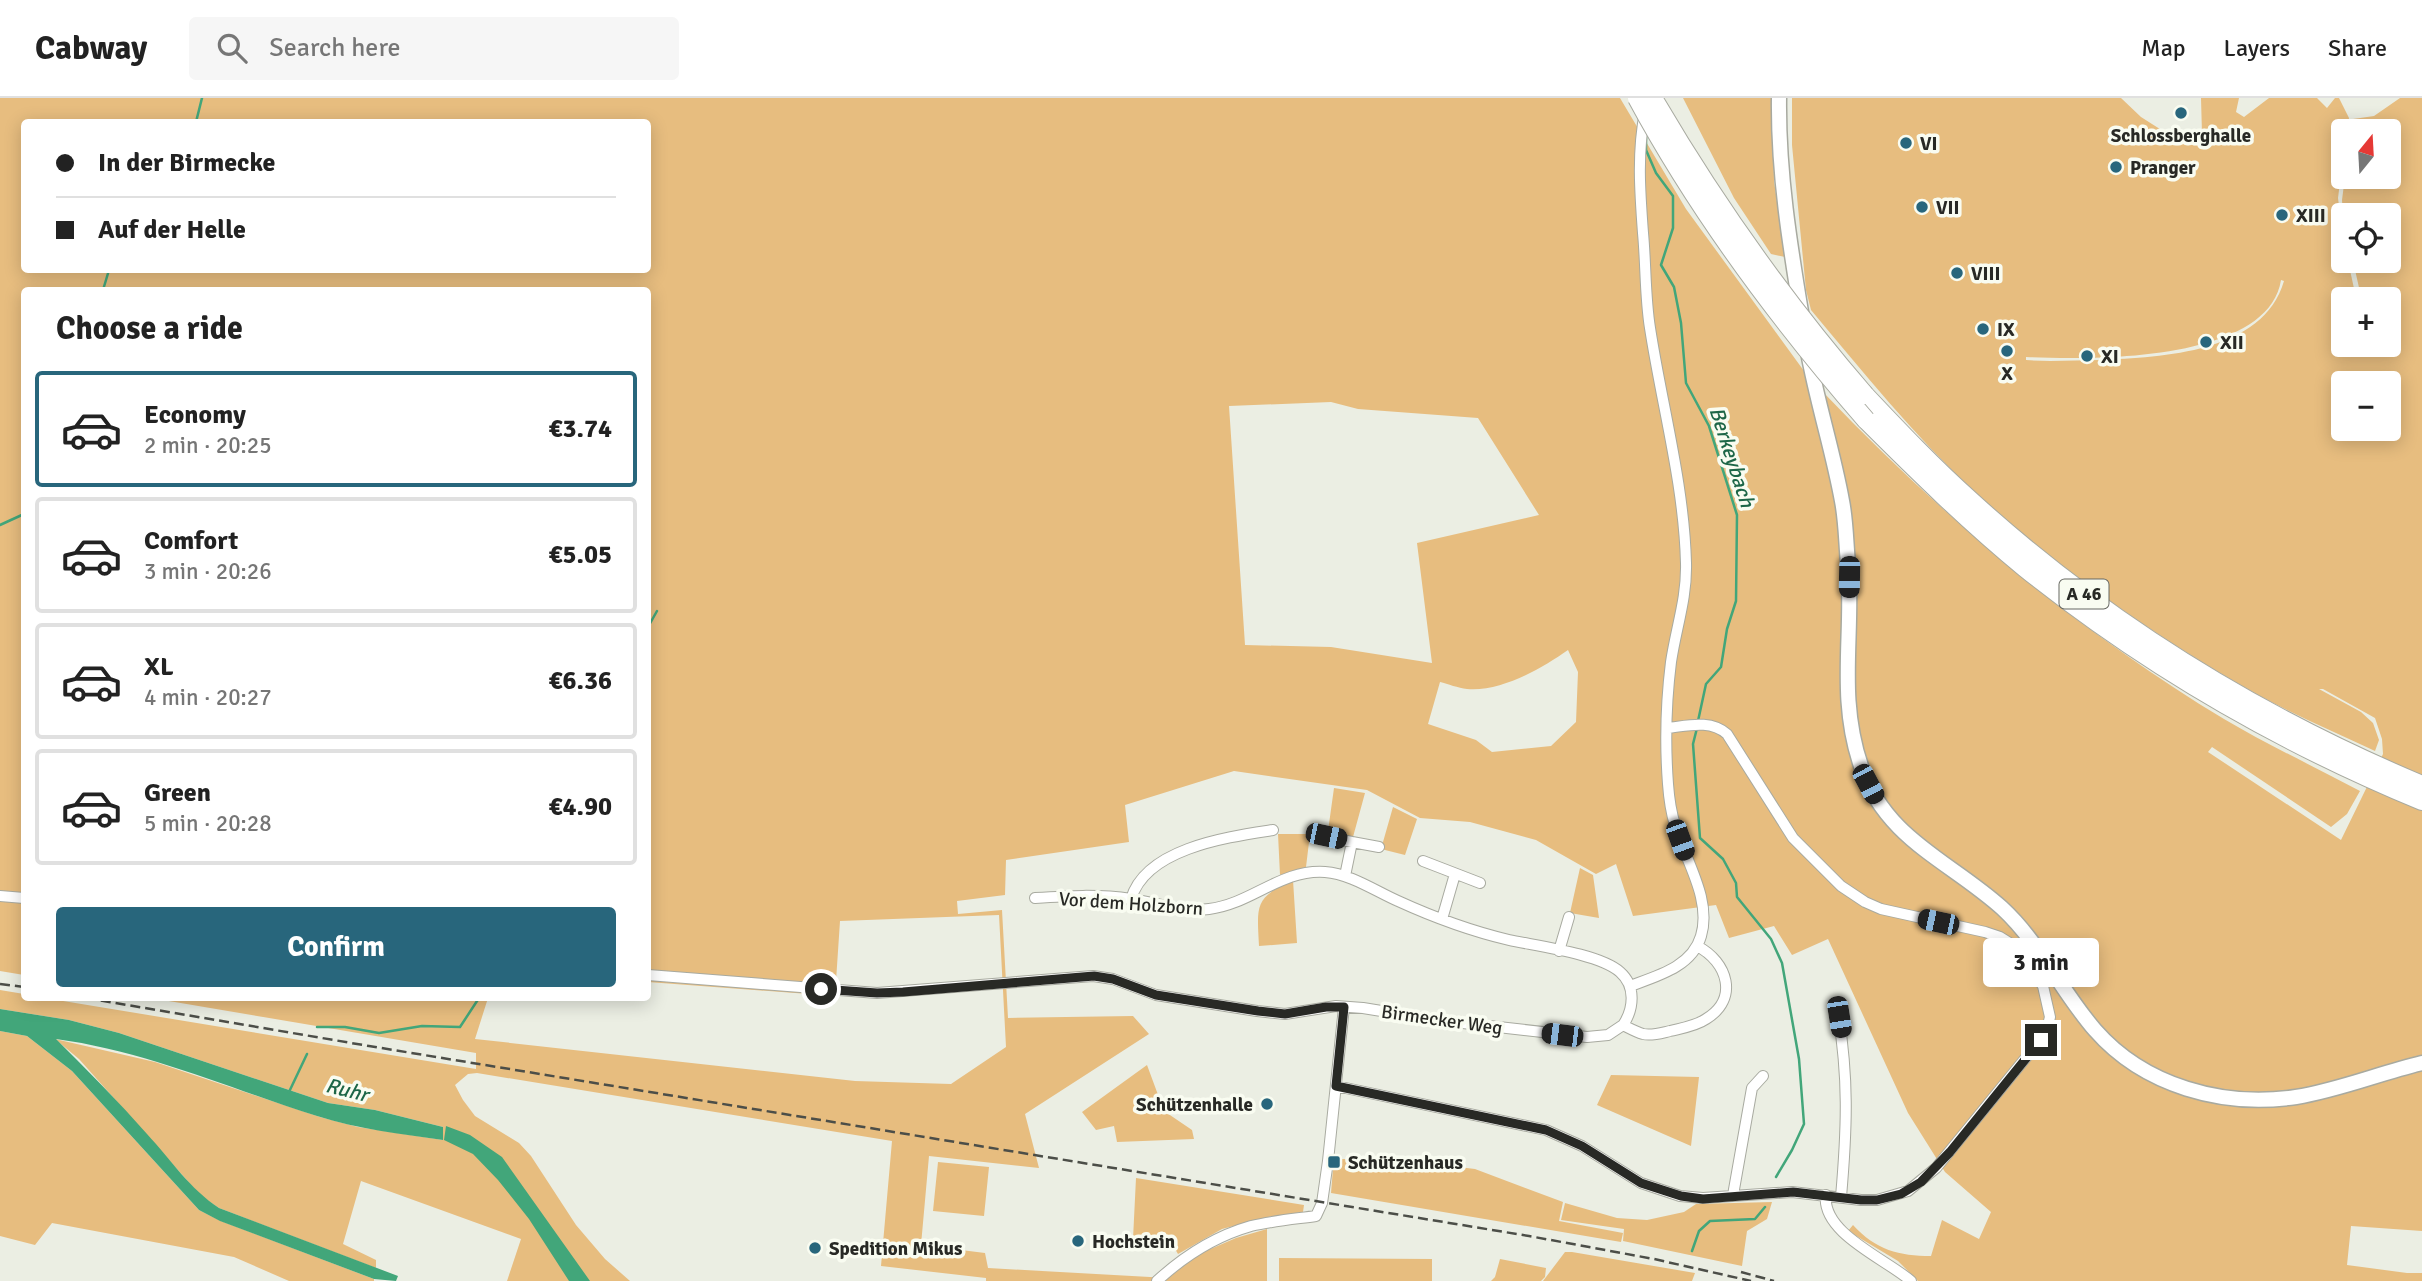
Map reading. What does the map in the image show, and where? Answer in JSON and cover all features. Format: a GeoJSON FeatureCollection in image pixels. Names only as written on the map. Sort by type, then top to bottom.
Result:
{"type":"FeatureCollection","features":[{"type":"Feature","properties":{"kind":"highway","name":"A 46"},"geometry":{"type":"LineString","coordinates":[[1637,98],[1686,182],[1771,305],[1866,420],[1969,521],[2082,612],[2202,692],[2334,754],[2422,801]]}},
{"type":"Feature","properties":{"kind":"highway","name":"A 46"},"geometry":{"type":"LineString","coordinates":[[1651,98],[1749,250],[1816,339],[1916,449],[1969,500],[2084,594],[2207,677],[2334,754],[2422,785]]}},
{"type":"Feature","properties":{"kind":"street"},"geometry":{"type":"LineString","coordinates":[[1651,98],[1642,129],[1639,187],[1649,326],[1668,419],[1685,537],[1686,564],[1686,595],[1672,660],[1667,727],[1668,785],[1672,813],[1703,903],[1704,921],[1697,946],[1689,957],[1678,966],[1630,986],[1632,1004],[1623,1025],[1642,1034],[1656,1034],[1692,1025],[1714,1013],[1726,992],[1724,974],[1714,956],[1697,946]]}},
{"type":"Feature","properties":{"kind":"street"},"geometry":{"type":"LineString","coordinates":[[1336,1086],[1546,1130],[1575,1142],[1641,1183],[1665,1192],[1703,1199],[1793,1192],[1869,1200],[1901,1194],[1914,1187],[1936,1168],[2046,1033],[2050,1017],[2050,983],[2028,936],[2002,908],[1919,847],[1890,819],[1875,797],[1860,764],[1847,708],[1849,577],[1843,503],[1812,373],[1797,287],[1781,168],[1779,98]]}},
{"type":"Feature","properties":{"kind":"street"},"geometry":{"type":"LineString","coordinates":[[1667,727],[1705,724],[1718,727],[1727,734],[1793,838],[1826,874],[1856,897],[1881,909],[1985,932],[2007,940],[2116,1050],[2160,1078],[2199,1092],[2250,1100],[2296,1097],[2422,1063]]}},
{"type":"Feature","properties":{"kind":"street"},"geometry":{"type":"LineString","coordinates":[[1131,899],[1136,884],[1142,878],[1180,853],[1226,838],[1273,830]]}},
{"type":"Feature","properties":{"kind":"street"},"geometry":{"type":"LineString","coordinates":[[1326,836],[1379,847]]}},
{"type":"Feature","properties":{"kind":"street"},"geometry":{"type":"LineString","coordinates":[[1345,876],[1352,842]]}},
{"type":"Feature","properties":{"kind":"street"},"geometry":{"type":"LineString","coordinates":[[1423,861],[1480,883]]}},
{"type":"Feature","properties":{"kind":"street","name":"Vor dem Holzborn"},"geometry":{"type":"LineString","coordinates":[[1035,898],[1090,896],[1131,899],[1169,907],[1208,909],[1299,874],[1316,872],[1345,876],[1442,919],[1507,940],[1559,951],[1613,967],[1623,974],[1630,986]]}},
{"type":"Feature","properties":{"kind":"street"},"geometry":{"type":"LineString","coordinates":[[1442,919],[1455,874]]}},
{"type":"Feature","properties":{"kind":"street"},"geometry":{"type":"LineString","coordinates":[[0,896],[21,898]]}},
{"type":"Feature","properties":{"kind":"street"},"geometry":{"type":"LineString","coordinates":[[1559,951],[1569,917]]}},
{"type":"Feature","properties":{"kind":"street","name":"Birmecker Weg"},"geometry":{"type":"LineString","coordinates":[[651,975],[877,993],[1094,976],[1113,979],[1156,995],[1285,1014],[1326,1007],[1344,1007],[1587,1037],[1608,1035],[1623,1025]]}},
{"type":"Feature","properties":{"kind":"street"},"geometry":{"type":"LineString","coordinates":[[1157,1281],[1185,1258],[1216,1240],[1260,1224],[1316,1216],[1322,1203],[1344,1007]]}},
{"type":"Feature","properties":{"kind":"street"},"geometry":{"type":"LineString","coordinates":[[1837,1008],[1847,1084],[1841,1197]]}},
{"type":"Feature","properties":{"kind":"street"},"geometry":{"type":"LineString","coordinates":[[1733,1195],[1752,1088],[1763,1076]]}},
{"type":"Feature","properties":{"kind":"street"},"geometry":{"type":"LineString","coordinates":[[1826,1195],[1825,1206],[1835,1225],[1911,1281]]}},
{"type":"Feature","properties":{"kind":"shaded area"},"geometry":{"type":"Polygon","coordinates":[[[0,98],[1620,98],[1686,209],[1804,371],[1837,502],[1853,609],[1823,392],[1915,484],[1964,527],[2013,569],[2116,648],[2224,719],[2360,791],[2347,814],[2331,827],[2212,747],[2208,752],[2341,840],[2383,754],[2382,739],[2375,718],[2319,689],[2361,712],[2373,723],[2379,740],[2375,751],[2260,696],[2222,674],[2148,627],[2076,576],[2008,521],[1953,471],[1890,404],[1811,310],[1806,290],[1792,145],[1792,98],[2121,98],[2141,117],[2174,138],[2202,134],[2201,98],[2239,98],[2236,112],[2244,117],[2269,98],[2317,98],[2327,108],[2335,98],[2339,98],[2349,118],[2331,119],[2331,189],[2339,189],[2339,203],[2331,203],[2331,273],[2351,273],[2354,287],[2331,287],[2331,357],[2401,357],[2401,287],[2359,287],[2356,273],[2401,273],[2401,203],[2342,203],[2342,200],[2343,189],[2401,189],[2401,119],[2353,119],[2374,116],[2400,98],[2422,98],[2422,1231],[2351,1226],[2347,1265],[2422,1273],[2422,1281],[1918,1281],[1898,1261],[1848,1231],[1853,1225],[1870,1240],[1889,1250],[1909,1255],[1931,1256],[1942,1220],[1979,1239],[1991,1212],[1945,1172],[1908,1113],[1828,939],[1792,955],[1774,926],[1729,938],[1716,905],[1633,916],[1616,864],[1596,874],[1536,840],[1470,822],[1420,818],[1367,790],[1234,771],[1125,805],[1129,842],[1006,860],[1005,895],[957,901],[958,914],[1002,910],[1008,1018],[1133,1016],[1149,1034],[1025,1114],[1039,1168],[929,1156],[921,1245],[985,1253],[988,1268],[1168,1278],[1199,1254],[1236,1238],[1267,1229],[1267,1281],[986,1281],[986,1278],[881,1266],[892,1141],[477,1073],[468,1074],[455,1085],[463,1100],[475,1116],[519,1143],[531,1156],[576,1225],[605,1259],[630,1281],[507,1281],[521,1239],[361,1181],[343,1244],[376,1260],[376,1268],[219,1208],[201,1196],[79,1059],[55,1039],[155,1062],[358,1127],[443,1140],[443,1127],[375,1110],[328,1103],[119,1033],[69,1020],[0,1009],[0,990],[21,994],[21,1001],[63,1001],[476,1069],[476,1053],[169,1001],[487,1001],[475,1039],[855,1081],[951,1084],[1006,1047],[999,915],[840,921],[835,996],[651,982],[651,287],[21,287],[21,974],[0,971],[0,98]],[[2281,280],[2269,307],[2244,327],[2211,342],[2172,351],[2131,356],[2026,357],[2026,360],[2152,357],[2208,346],[2233,337],[2255,323],[2273,305],[2284,281],[2281,280]],[[1331,402],[1229,406],[1245,645],[1331,647],[1432,663],[1417,543],[1539,515],[1478,418],[1358,409],[1331,402]],[[1568,650],[1520,678],[1493,687],[1467,689],[1440,682],[1428,724],[1476,740],[1492,752],[1551,746],[1576,722],[1578,672],[1568,650]]]}},
{"type":"Feature","properties":{"kind":"shaded area"},"geometry":{"type":"Polygon","coordinates":[[[1683,98],[1773,98],[1774,181],[1785,257],[1771,254],[1734,198],[1683,98]]]}},
{"type":"Feature","properties":{"kind":"shaded area"},"geometry":{"type":"Polygon","coordinates":[[[1334,788],[1365,793],[1353,837],[1328,831],[1334,788]]]}},
{"type":"Feature","properties":{"kind":"shaded area"},"geometry":{"type":"Polygon","coordinates":[[[1393,807],[1417,819],[1405,855],[1381,849],[1393,807]]]}},
{"type":"Feature","properties":{"kind":"shaded area"},"geometry":{"type":"Polygon","coordinates":[[[1278,834],[1310,834],[1306,867],[1280,875],[1278,834]]]}},
{"type":"Feature","properties":{"kind":"shaded area"},"geometry":{"type":"Polygon","coordinates":[[[1580,868],[1593,875],[1599,918],[1570,913],[1580,868]]]}},
{"type":"Feature","properties":{"kind":"shaded area"},"geometry":{"type":"Polygon","coordinates":[[[1293,880],[1297,943],[1259,946],[1258,921],[1261,904],[1271,892],[1293,880]]]}},
{"type":"Feature","properties":{"kind":"shaded area"},"geometry":{"type":"Polygon","coordinates":[[[0,1009],[69,1020],[119,1033],[328,1103],[375,1110],[443,1127],[443,1140],[348,1124],[123,1052],[56,1039],[125,1110],[190,1183],[219,1208],[398,1276],[396,1281],[374,1279],[220,1221],[199,1210],[72,1071],[27,1036],[0,1031],[0,1009]]]}},
{"type":"Feature","properties":{"kind":"shaded area"},"geometry":{"type":"Polygon","coordinates":[[[0,1031],[27,1036],[72,1071],[199,1210],[374,1281],[289,1281],[234,1257],[52,1223],[35,1245],[0,1236],[0,1031]]]}},
{"type":"Feature","properties":{"kind":"shaded area"},"geometry":{"type":"Polygon","coordinates":[[[1147,1065],[1164,1111],[1192,1130],[1194,1139],[1117,1142],[1114,1126],[1096,1130],[1082,1112],[1147,1065]]]}},
{"type":"Feature","properties":{"kind":"shaded area"},"geometry":{"type":"Polygon","coordinates":[[[1611,1075],[1699,1077],[1691,1146],[1597,1105],[1611,1075]]]}},
{"type":"Feature","properties":{"kind":"shaded area"},"geometry":{"type":"Polygon","coordinates":[[[446,1126],[470,1135],[502,1157],[590,1281],[569,1281],[529,1219],[498,1180],[473,1154],[444,1140],[446,1126]]]}},
{"type":"Feature","properties":{"kind":"shaded area"},"geometry":{"type":"Polygon","coordinates":[[[1341,1159],[1401,1160],[1475,1169],[1563,1202],[1559,1221],[1623,1233],[1621,1242],[1331,1193],[1333,1169],[1339,1170],[1341,1159]]]}},
{"type":"Feature","properties":{"kind":"shaded area"},"geometry":{"type":"Polygon","coordinates":[[[938,1162],[989,1167],[984,1216],[933,1211],[938,1162]]]}},
{"type":"Feature","properties":{"kind":"shaded area"},"geometry":{"type":"Polygon","coordinates":[[[1136,1178],[1304,1205],[1303,1212],[1268,1217],[1222,1229],[1178,1254],[1171,1242],[1133,1239],[1136,1178]]]}},
{"type":"Feature","properties":{"kind":"shaded area"},"geometry":{"type":"Polygon","coordinates":[[[1772,1202],[1767,1219],[1747,1231],[1742,1266],[1623,1241],[1624,1229],[1561,1220],[1565,1203],[1617,1218],[1647,1220],[1684,1212],[1696,1204],[1772,1202]]]}},
{"type":"Feature","properties":{"kind":"shaded area"},"geometry":{"type":"Polygon","coordinates":[[[1565,1252],[1695,1273],[1692,1281],[1543,1281],[1565,1252]]]}},
{"type":"Feature","properties":{"kind":"shaded area"},"geometry":{"type":"Polygon","coordinates":[[[1279,1258],[1432,1259],[1432,1281],[1279,1281],[1279,1258]]]}},
{"type":"Feature","properties":{"kind":"shaded area"},"geometry":{"type":"Polygon","coordinates":[[[1500,1259],[1546,1268],[1545,1277],[1541,1281],[1491,1281],[1495,1277],[1500,1259]]]}},
{"type":"Feature","properties":{"kind":"waterway"},"geometry":{"type":"LineString","coordinates":[[197,119],[202,98]]}},
{"type":"Feature","properties":{"kind":"waterway","name":"Berkeybach"},"geometry":{"type":"LineString","coordinates":[[1646,134],[1646,150],[1656,173],[1673,196],[1673,228],[1661,265],[1674,287],[1681,323],[1686,383],[1709,426],[1737,515],[1736,601],[1727,629],[1721,667],[1706,684],[1698,721]]}},
{"type":"Feature","properties":{"kind":"waterway"},"geometry":{"type":"LineString","coordinates":[[104,287],[108,273]]}},
{"type":"Feature","properties":{"kind":"waterway"},"geometry":{"type":"LineString","coordinates":[[0,525],[21,515]]}},
{"type":"Feature","properties":{"kind":"waterway"},"geometry":{"type":"LineString","coordinates":[[651,622],[657,611]]}},
{"type":"Feature","properties":{"kind":"waterway","name":"Berkeybach"},"geometry":{"type":"LineString","coordinates":[[1697,728],[1693,744],[1700,838],[1723,859],[1736,883],[1737,897],[1771,939],[1782,963],[1799,1059],[1804,1124],[1776,1177]]}},
{"type":"Feature","properties":{"kind":"waterway"},"geometry":{"type":"LineString","coordinates":[[317,1027],[345,1027],[379,1033],[422,1026],[460,1027],[477,1001]]}},
{"type":"Feature","properties":{"kind":"waterway"},"geometry":{"type":"LineString","coordinates":[[289,1092],[307,1054]]}},
{"type":"Feature","properties":{"kind":"waterway","name":"Berkeybach"},"geometry":{"type":"LineString","coordinates":[[1692,1251],[1699,1231],[1710,1221],[1755,1219],[1765,1207]]}},
{"type":"Feature","properties":{"kind":"railway"},"geometry":{"type":"LineString","coordinates":[[0,984],[21,987]]}},
{"type":"Feature","properties":{"kind":"railway"},"geometry":{"type":"LineString","coordinates":[[104,1001],[1529,1236],[1654,1259],[1751,1281]]}},
{"type":"Feature","properties":{"kind":"railway"},"geometry":{"type":"LineString","coordinates":[[1741,1272],[1774,1281]]}},
{"type":"Feature","properties":{"kind":"place","name":"Schlossberghalle"},"geometry":{"type":"Point","coordinates":[2181,113]}},
{"type":"Feature","properties":{"kind":"place","name":"VI"},"geometry":{"type":"Point","coordinates":[1906,143]}},
{"type":"Feature","properties":{"kind":"place","name":"Pranger"},"geometry":{"type":"Point","coordinates":[2116,167]}},
{"type":"Feature","properties":{"kind":"place","name":"VII"},"geometry":{"type":"Point","coordinates":[1922,207]}},
{"type":"Feature","properties":{"kind":"place","name":"XIII"},"geometry":{"type":"Point","coordinates":[2282,215]}},
{"type":"Feature","properties":{"kind":"place","name":"VIII"},"geometry":{"type":"Point","coordinates":[1957,273]}},
{"type":"Feature","properties":{"kind":"place","name":"IX"},"geometry":{"type":"Point","coordinates":[1983,329]}},
{"type":"Feature","properties":{"kind":"place","name":"XII"},"geometry":{"type":"Point","coordinates":[2206,342]}},
{"type":"Feature","properties":{"kind":"place","name":"X"},"geometry":{"type":"Point","coordinates":[2007,351]}},
{"type":"Feature","properties":{"kind":"place","name":"XI"},"geometry":{"type":"Point","coordinates":[2087,356]}},
{"type":"Feature","properties":{"kind":"place","name":"Schützenhalle"},"geometry":{"type":"Point","coordinates":[1267,1104]}},
{"type":"Feature","properties":{"kind":"place","name":"Schützenhaus"},"geometry":{"type":"Point","coordinates":[1334,1162]}},
{"type":"Feature","properties":{"kind":"place","name":"Hochstein"},"geometry":{"type":"Point","coordinates":[1078,1241]}},
{"type":"Feature","properties":{"kind":"place","name":"Spedition Mikus"},"geometry":{"type":"Point","coordinates":[815,1248]}},
{"type":"Feature","properties":{"kind":"route"},"geometry":{"type":"LineString","coordinates":[[821,989],[903,992],[1094,976],[1113,979],[1156,995],[1258,1011],[1285,1014],[1326,1007],[1344,1007],[1336,1086],[1546,1130],[1582,1146],[1641,1183],[1665,1192],[1703,1199],[1808,1192],[1869,1200],[1901,1194],[1921,1182],[1936,1168],[2041,1040]]}},
{"type":"Feature","properties":{"kind":"water label","name":"Ruhr"},"geometry":{"type":"Point","coordinates":[347,1090]}}]}
